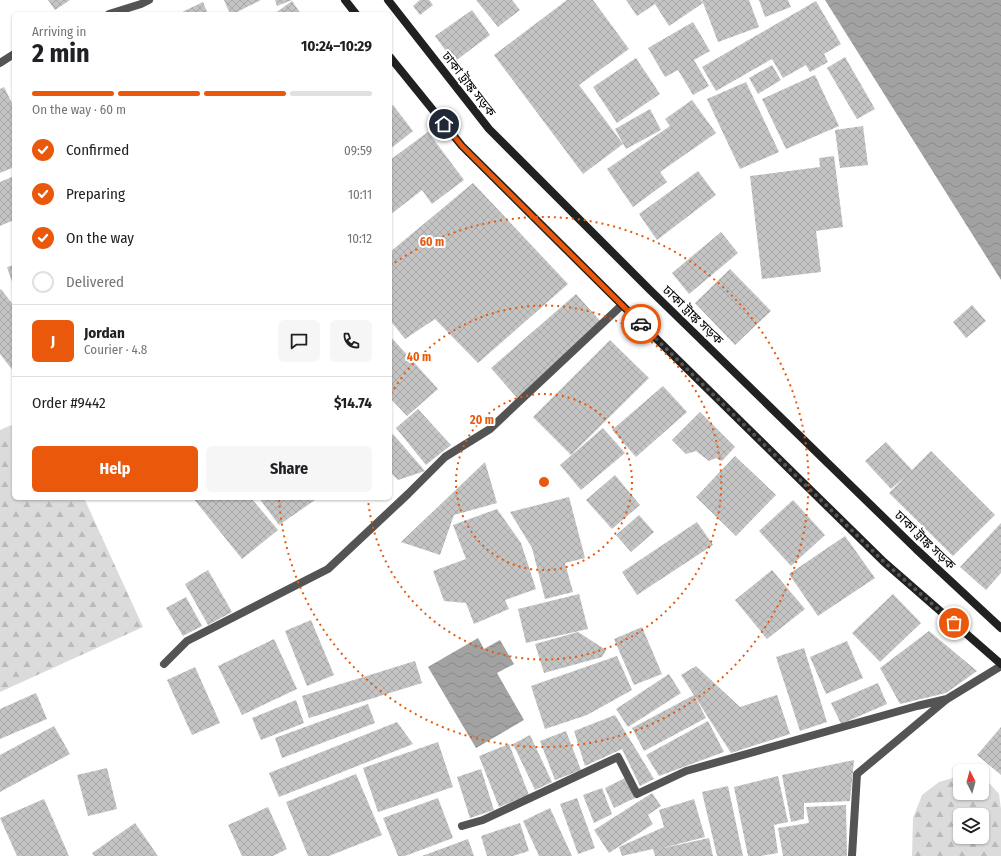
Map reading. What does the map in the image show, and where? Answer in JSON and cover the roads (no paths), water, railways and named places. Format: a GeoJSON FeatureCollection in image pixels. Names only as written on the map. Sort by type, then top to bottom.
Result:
{"type":"FeatureCollection","features":[{"type":"Feature","properties":{"kind":"main road"},"geometry":{"type":"LineString","coordinates":[[345,0],[354,12]]}},
{"type":"Feature","properties":{"kind":"main road","name":"ঢাকা ট্রাঙ্ক সড়ক"},"geometry":{"type":"LineString","coordinates":[[388,0],[489,129],[650,290],[916,549],[1001,628]]}},
{"type":"Feature","properties":{"kind":"main road"},"geometry":{"type":"LineString","coordinates":[[392,59],[462,146],[884,562],[1001,665]]}},
{"type":"Feature","properties":{"kind":"street"},"geometry":{"type":"LineString","coordinates":[[115,12],[149,0]]}},
{"type":"Feature","properties":{"kind":"street"},"geometry":{"type":"LineString","coordinates":[[0,63],[12,55]]}},
{"type":"Feature","properties":{"kind":"street"},"geometry":{"type":"LineString","coordinates":[[164,664],[187,641],[328,569],[445,457],[490,429],[622,305]]}},
{"type":"Feature","properties":{"kind":"street"},"geometry":{"type":"LineString","coordinates":[[852,856],[857,774],[947,699],[1001,665]]}},
{"type":"Feature","properties":{"kind":"street"},"geometry":{"type":"LineString","coordinates":[[462,826],[483,820],[618,757],[637,794],[686,772],[917,706],[947,699]]}},
{"type":"Feature","properties":{"kind":"water"},"geometry":{"type":"Polygon","coordinates":[[[825,0],[1001,0],[1001,280],[825,0]]]}},
{"type":"Feature","properties":{"kind":"water"},"geometry":{"type":"Polygon","coordinates":[[[478,638],[484,649],[500,640],[514,664],[497,673],[524,720],[476,748],[428,667],[478,638]]]}}]}
